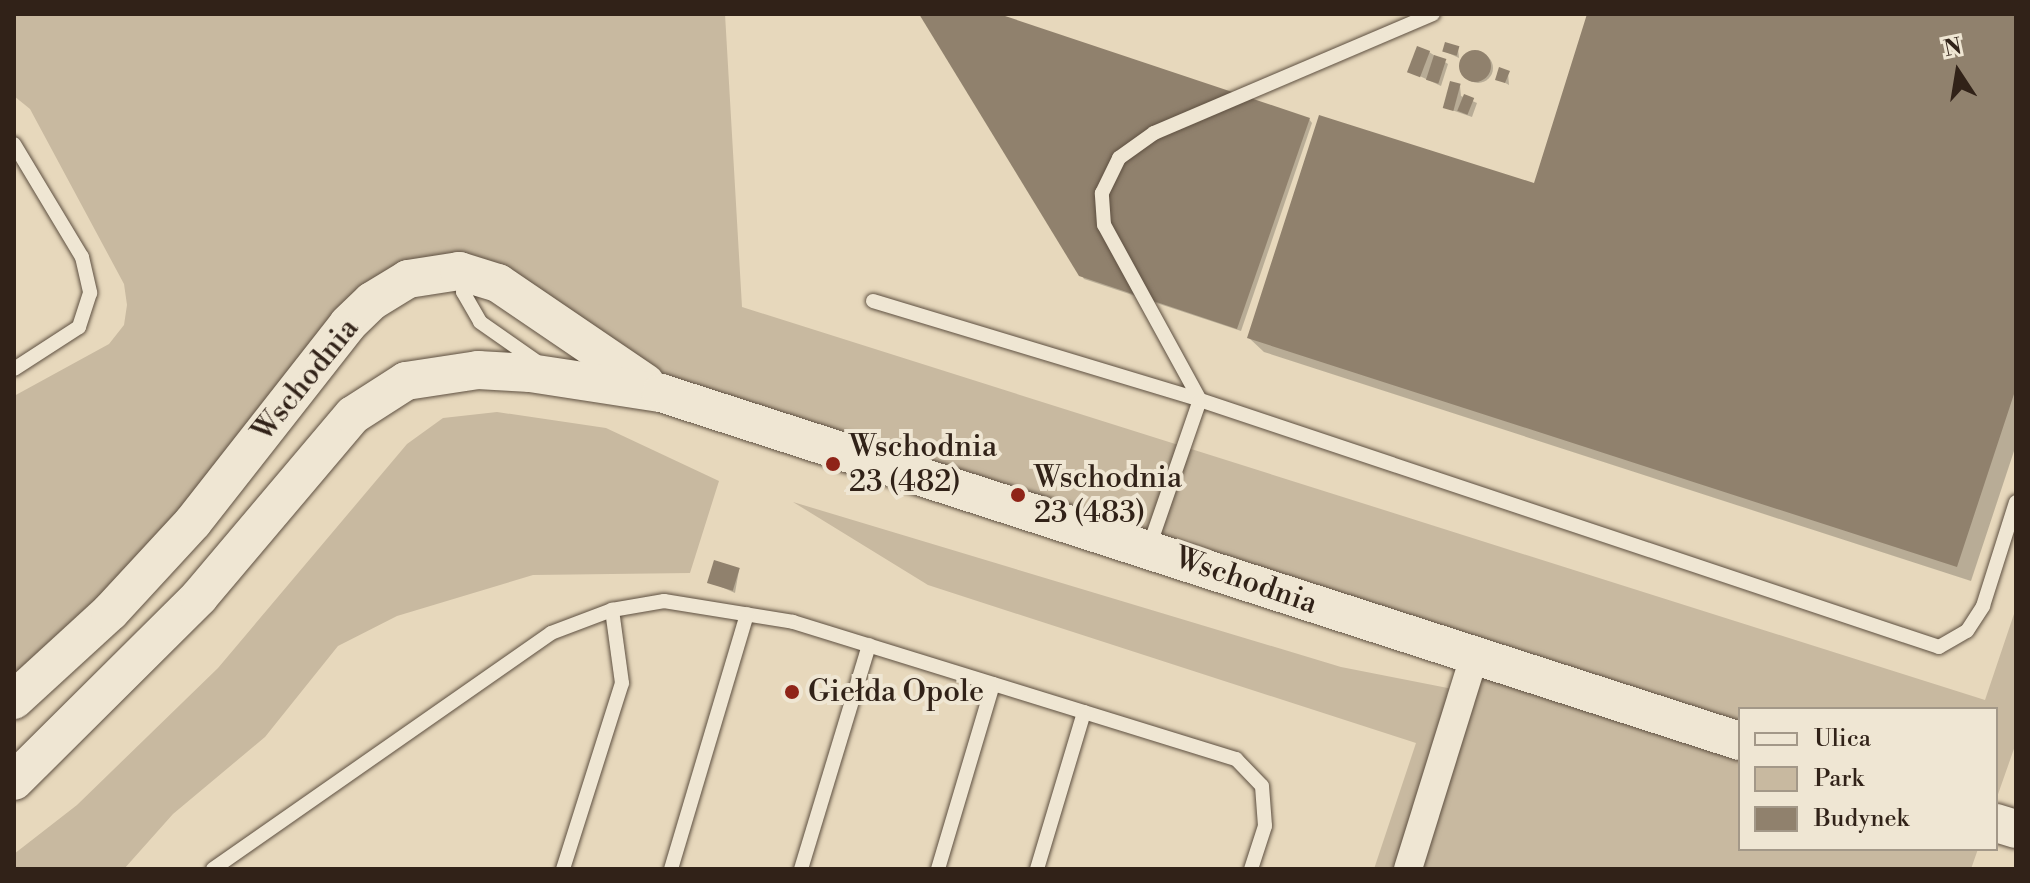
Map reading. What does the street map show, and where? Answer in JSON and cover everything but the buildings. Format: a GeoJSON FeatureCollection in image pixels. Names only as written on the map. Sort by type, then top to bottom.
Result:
{"type":"FeatureCollection","features":[{"type":"Feature","properties":{"kind":"street","name":"Wschodnia"},"geometry":{"type":"LineString","coordinates":[[14,700],[110,612],[183,534],[372,301],[408,279],[459,271],[486,278],[661,393]]}},
{"type":"Feature","properties":{"kind":"street","name":"Wschodnia"},"geometry":{"type":"LineString","coordinates":[[14,781],[179,619],[370,400],[406,381],[455,372],[580,379],[661,393],[1149,547],[1474,657],[1738,740]]}},
{"type":"Feature","properties":{"kind":"street"},"geometry":{"type":"LineString","coordinates":[[1408,869],[1474,657]]}},
{"type":"Feature","properties":{"kind":"lane"},"geometry":{"type":"LineString","coordinates":[[1149,547],[1200,400],[1104,225],[1102,193],[1119,158],[1154,133],[1433,14]]}},
{"type":"Feature","properties":{"kind":"lane"},"geometry":{"type":"LineString","coordinates":[[14,144],[82,257],[90,293],[79,327],[14,369]]}},
{"type":"Feature","properties":{"kind":"lane"},"geometry":{"type":"LineString","coordinates":[[486,278],[463,287],[480,322],[509,347],[580,379]]}},
{"type":"Feature","properties":{"kind":"lane"},"geometry":{"type":"LineString","coordinates":[[873,301],[1200,400],[1939,647],[1967,631],[1983,606],[2016,502]]}},
{"type":"Feature","properties":{"kind":"lane"},"geometry":{"type":"LineString","coordinates":[[213,869],[551,633],[612,610],[664,601],[793,622],[1236,759],[1262,786],[1265,826],[1251,869]]}},
{"type":"Feature","properties":{"kind":"lane"},"geometry":{"type":"LineString","coordinates":[[563,869],[622,683],[612,610]]}},
{"type":"Feature","properties":{"kind":"lane"},"geometry":{"type":"LineString","coordinates":[[671,869],[747,614]]}},
{"type":"Feature","properties":{"kind":"lane"},"geometry":{"type":"LineString","coordinates":[[801,869],[869,645]]}},
{"type":"Feature","properties":{"kind":"lane"},"geometry":{"type":"LineString","coordinates":[[938,869],[993,684]]}},
{"type":"Feature","properties":{"kind":"lane"},"geometry":{"type":"LineString","coordinates":[[1037,869],[1084,712]]}},
{"type":"Feature","properties":{"kind":"green space"},"geometry":{"type":"Polygon","coordinates":[[[14,14],[725,14],[742,307],[1985,700],[2016,608],[2016,743],[1998,794],[1998,707],[1738,707],[1738,851],[1977,851],[1971,869],[1374,869],[1416,743],[928,585],[793,502],[1341,667],[1463,691],[1474,658],[661,393],[498,283],[408,279],[14,700],[14,396],[109,344],[124,325],[127,305],[124,284],[30,109],[14,96],[14,14]]]}},
{"type":"Feature","properties":{"kind":"green space"},"geometry":{"type":"Polygon","coordinates":[[[497,412],[606,428],[719,481],[690,573],[533,575],[397,616],[338,646],[265,737],[173,814],[124,869],[14,869],[14,854],[77,805],[218,668],[407,444],[443,418],[497,412]]]}},
{"type":"Feature","properties":{"kind":"place","name":"Wschodnia 23 (482)"},"geometry":{"type":"Point","coordinates":[833,464]}},
{"type":"Feature","properties":{"kind":"place","name":"Wschodnia 23 (483)"},"geometry":{"type":"Point","coordinates":[1018,495]}},
{"type":"Feature","properties":{"kind":"place","name":"Giełda Opole"},"geometry":{"type":"Point","coordinates":[792,692]}}]}
